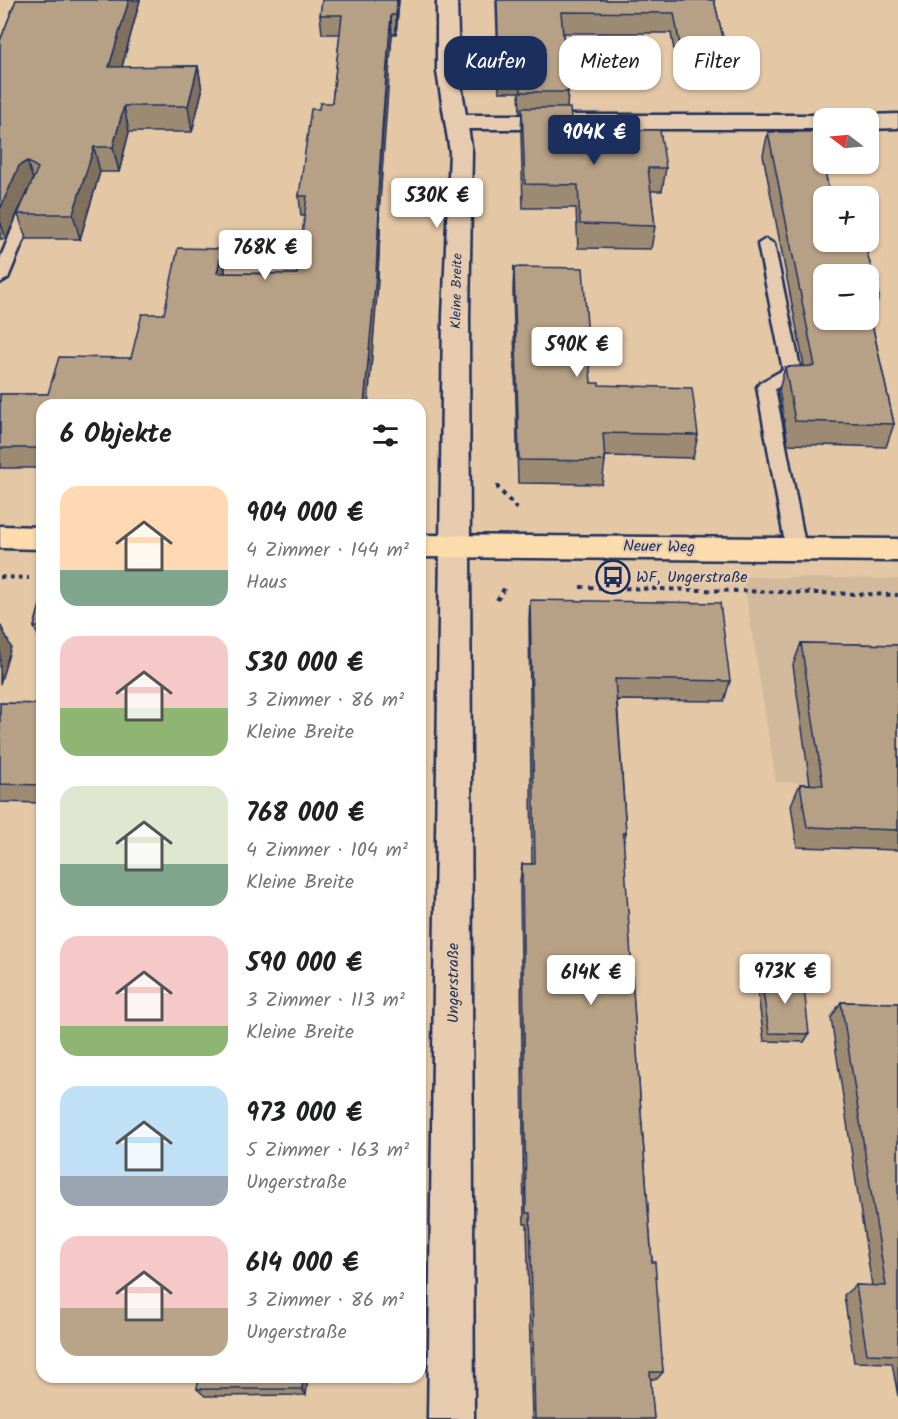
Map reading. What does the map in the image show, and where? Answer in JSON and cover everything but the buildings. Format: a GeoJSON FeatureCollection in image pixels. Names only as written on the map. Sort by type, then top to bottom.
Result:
{"type":"FeatureCollection","features":[{"type":"Feature","properties":{"kind":"main road"},"geometry":{"type":"LineString","coordinates":[[0,537],[36,538]]}},
{"type":"Feature","properties":{"kind":"main road","name":"Neuer Weg"},"geometry":{"type":"LineString","coordinates":[[437,546],[898,550]]}},
{"type":"Feature","properties":{"kind":"street","name":"Kleine Breite"},"geometry":{"type":"LineString","coordinates":[[437,546],[456,316],[461,152],[448,72],[447,0]]}},
{"type":"Feature","properties":{"kind":"street"},"geometry":{"type":"LineString","coordinates":[[879,122],[898,121]]}},
{"type":"Feature","properties":{"kind":"street"},"geometry":{"type":"LineString","coordinates":[[457,122],[813,122]]}},
{"type":"Feature","properties":{"kind":"street","name":"Ungerstraße"},"geometry":{"type":"LineString","coordinates":[[437,546],[451,1419]]}},
{"type":"Feature","properties":{"kind":"lane"},"geometry":{"type":"LineString","coordinates":[[0,278],[36,192]]}},
{"type":"Feature","properties":{"kind":"lane"},"geometry":{"type":"LineString","coordinates":[[766,244],[792,372],[766,387],[796,549]]}},
{"type":"Feature","properties":{"kind":"path"},"geometry":{"type":"LineString","coordinates":[[498,477],[498,488],[522,514]]}},
{"type":"Feature","properties":{"kind":"path"},"geometry":{"type":"LineString","coordinates":[[0,577],[33,578]]}},
{"type":"Feature","properties":{"kind":"path"},"geometry":{"type":"LineString","coordinates":[[576,587],[898,595]]}},
{"type":"Feature","properties":{"kind":"shaded area"},"geometry":{"type":"Polygon","coordinates":[[[743,577],[898,579],[898,785],[776,782],[743,577]]]}},
{"type":"Feature","properties":{"kind":"place","name":"WF, Ungerstraße"},"geometry":{"type":"Point","coordinates":[613,577]}}]}
